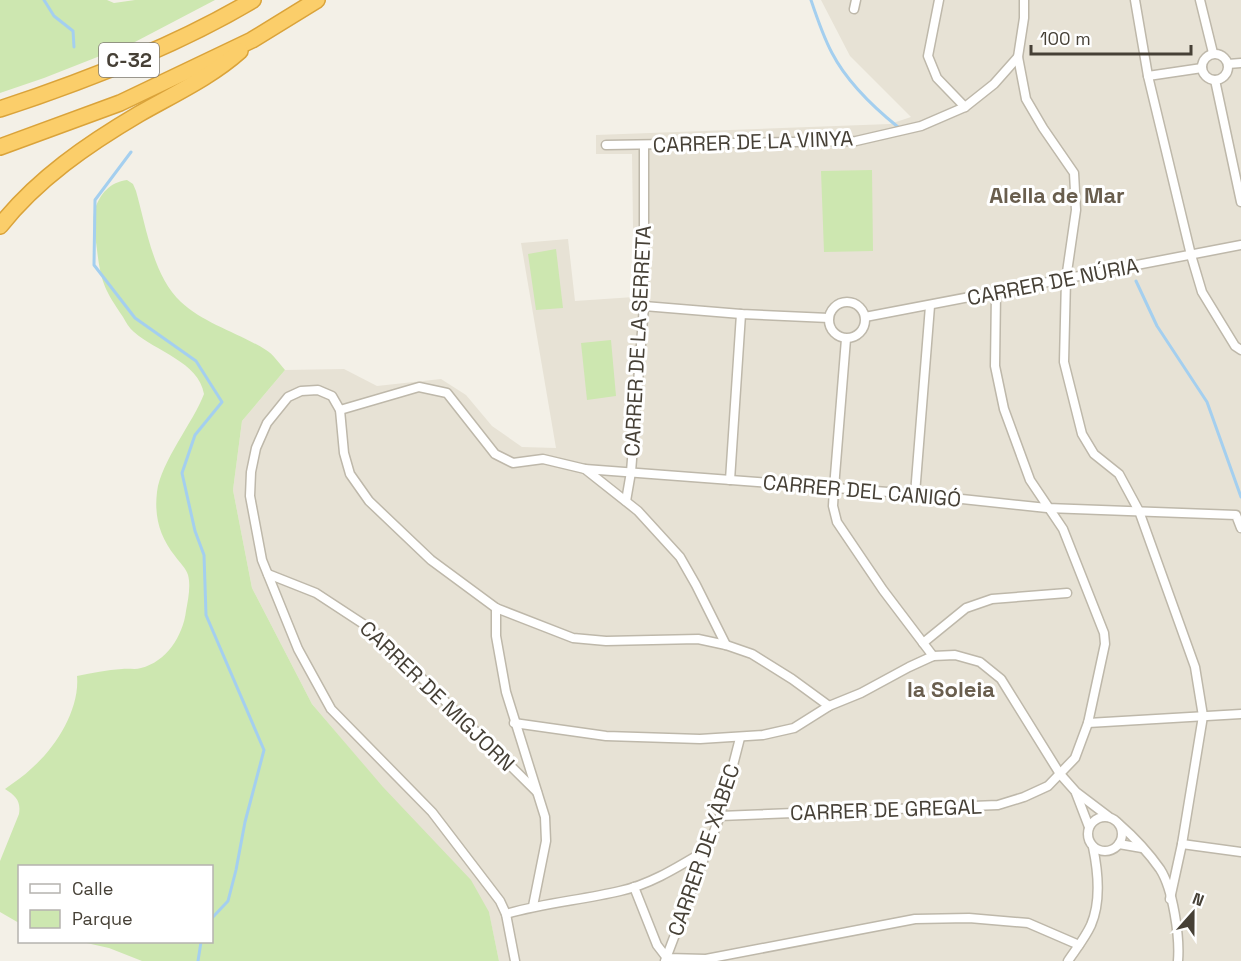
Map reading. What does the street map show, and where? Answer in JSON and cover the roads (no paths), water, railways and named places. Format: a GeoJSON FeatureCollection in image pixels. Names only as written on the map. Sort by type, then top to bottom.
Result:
{"type":"FeatureCollection","features":[{"type":"Feature","properties":{"kind":"highway","name":"C-32"},"geometry":{"type":"LineString","coordinates":[[0,109],[123,63],[224,18],[253,0]]}},
{"type":"Feature","properties":{"kind":"highway","name":"C-32"},"geometry":{"type":"LineString","coordinates":[[0,147],[120,103],[252,40],[317,0]]}},
{"type":"Feature","properties":{"kind":"highway"},"geometry":{"type":"LineString","coordinates":[[0,226],[54,172],[92,143],[221,68],[252,40]]}},
{"type":"Feature","properties":{"kind":"street"},"geometry":{"type":"LineString","coordinates":[[939,0],[928,56],[937,78],[965,107]]}},
{"type":"Feature","properties":{"kind":"street"},"geometry":{"type":"LineString","coordinates":[[1024,0],[1024,18],[1018,57],[1026,99],[1074,173],[1076,210],[1066,279],[1064,362],[1082,434],[1094,454],[1119,474],[1139,511],[1195,667],[1203,716],[1182,844],[1170,899]]}},
{"type":"Feature","properties":{"kind":"street"},"geometry":{"type":"LineString","coordinates":[[1135,0],[1149,76],[1191,255],[1202,292],[1235,346],[1241,350]]}},
{"type":"Feature","properties":{"kind":"street"},"geometry":{"type":"LineString","coordinates":[[1200,0],[1213,53]]}},
{"type":"Feature","properties":{"kind":"street"},"geometry":{"type":"LineString","coordinates":[[1213,53],[1222,55],[1228,64],[1224,77],[1215,80],[1208,78],[1202,68],[1206,57],[1213,53]]}},
{"type":"Feature","properties":{"kind":"street","name":"CARRER DE LA VINYA"},"geometry":{"type":"LineString","coordinates":[[606,145],[856,141],[921,126],[965,107],[994,84],[1018,57]]}},
{"type":"Feature","properties":{"kind":"street"},"geometry":{"type":"LineString","coordinates":[[1228,64],[1241,63]]}},
{"type":"Feature","properties":{"kind":"street"},"geometry":{"type":"LineString","coordinates":[[1149,76],[1202,68]]}},
{"type":"Feature","properties":{"kind":"street"},"geometry":{"type":"LineString","coordinates":[[1215,80],[1241,202]]}},
{"type":"Feature","properties":{"kind":"street","name":"CARRER DE LA SERRETA"},"geometry":{"type":"LineString","coordinates":[[626,501],[631,472],[644,306],[644,145]]}},
{"type":"Feature","properties":{"kind":"street","name":"CARRER DE NÚRIA"},"geometry":{"type":"LineString","coordinates":[[865,317],[996,294],[1241,245]]}},
{"type":"Feature","properties":{"kind":"street"},"geometry":{"type":"LineString","coordinates":[[996,294],[995,366],[1004,409],[1030,480],[1063,529],[1104,633],[1104,655],[1088,723],[1075,758],[1060,774]]}},
{"type":"Feature","properties":{"kind":"street"},"geometry":{"type":"LineString","coordinates":[[844,302],[856,304],[861,308],[865,317],[862,332],[846,339],[834,334],[828,318],[834,307],[844,302]]}},
{"type":"Feature","properties":{"kind":"street"},"geometry":{"type":"LineString","coordinates":[[644,306],[828,318]]}},
{"type":"Feature","properties":{"kind":"street"},"geometry":{"type":"LineString","coordinates":[[915,494],[930,306]]}},
{"type":"Feature","properties":{"kind":"street"},"geometry":{"type":"LineString","coordinates":[[730,480],[741,314]]}},
{"type":"Feature","properties":{"kind":"street"},"geometry":{"type":"LineString","coordinates":[[846,339],[833,506],[837,522],[882,590],[933,656]]}},
{"type":"Feature","properties":{"kind":"street"},"geometry":{"type":"LineString","coordinates":[[340,410],[419,387],[447,393],[495,454],[513,463],[543,459],[585,469],[626,501],[661,534],[680,557],[726,645]]}},
{"type":"Feature","properties":{"kind":"street"},"geometry":{"type":"LineString","coordinates":[[515,961],[506,914],[500,901],[432,812],[331,709],[298,649],[261,560],[250,496],[251,471],[256,448],[267,423],[288,397],[301,392],[318,390],[332,396],[340,410],[344,453],[350,474],[369,501],[431,560],[496,608],[573,638],[606,641],[698,639],[726,645],[752,654],[830,706]]}},
{"type":"Feature","properties":{"kind":"street","name":"CARRER DEL CANIGÓ"},"geometry":{"type":"LineString","coordinates":[[585,469],[915,494],[1047,508],[1139,511]]}},
{"type":"Feature","properties":{"kind":"street"},"geometry":{"type":"LineString","coordinates":[[1139,511],[1236,515],[1241,528]]}},
{"type":"Feature","properties":{"kind":"street","name":"CARRER DE MIGJORN"},"geometry":{"type":"LineString","coordinates":[[268,574],[316,593],[374,631],[537,792]]}},
{"type":"Feature","properties":{"kind":"street"},"geometry":{"type":"LineString","coordinates":[[924,643],[966,608],[992,599],[1067,593]]}},
{"type":"Feature","properties":{"kind":"street"},"geometry":{"type":"LineString","coordinates":[[496,608],[496,636],[506,692],[545,817],[546,841],[533,906]]}},
{"type":"Feature","properties":{"kind":"street"},"geometry":{"type":"LineString","coordinates":[[514,723],[606,736],[700,739],[763,735],[794,728],[830,706],[861,693],[933,656],[955,655],[980,662],[1001,679],[1060,774],[1076,792],[1137,840],[1161,871],[1176,917],[1178,961]]}},
{"type":"Feature","properties":{"kind":"street"},"geometry":{"type":"LineString","coordinates":[[1088,723],[1241,714]]}},
{"type":"Feature","properties":{"kind":"street","name":"CARRER DE XÀBEC"},"geometry":{"type":"LineString","coordinates":[[666,959],[720,816],[740,738]]}},
{"type":"Feature","properties":{"kind":"street","name":"CARRER DE GREGAL"},"geometry":{"type":"LineString","coordinates":[[720,816],[998,805],[1048,786],[1060,774]]}},
{"type":"Feature","properties":{"kind":"street"},"geometry":{"type":"LineString","coordinates":[[1068,961],[1092,924],[1096,901],[1097,868],[1087,837],[1089,827],[1076,792]]}},
{"type":"Feature","properties":{"kind":"street"},"geometry":{"type":"LineString","coordinates":[[1089,827],[1098,818],[1109,817]]}},
{"type":"Feature","properties":{"kind":"street"},"geometry":{"type":"LineString","coordinates":[[1097,868],[1109,851],[1119,844],[1122,834],[1119,824]]}},
{"type":"Feature","properties":{"kind":"street"},"geometry":{"type":"LineString","coordinates":[[1119,844],[1142,848]]}},
{"type":"Feature","properties":{"kind":"street"},"geometry":{"type":"LineString","coordinates":[[1182,844],[1241,852]]}},
{"type":"Feature","properties":{"kind":"street"},"geometry":{"type":"LineString","coordinates":[[1092,847],[1103,852],[1109,851]]}},
{"type":"Feature","properties":{"kind":"street"},"geometry":{"type":"LineString","coordinates":[[506,914],[533,906],[634,887],[708,849]]}},
{"type":"Feature","properties":{"kind":"street"},"geometry":{"type":"LineString","coordinates":[[634,887],[657,945],[666,959],[706,959],[915,919],[969,918],[1028,923],[1079,945]]}},
{"type":"Feature","properties":{"kind":"waterway"},"geometry":{"type":"LineString","coordinates":[[44,0],[54,16],[73,31],[74,47]]}},
{"type":"Feature","properties":{"kind":"waterway"},"geometry":{"type":"LineString","coordinates":[[811,0],[838,64],[870,102],[898,127]]}},
{"type":"Feature","properties":{"kind":"waterway"},"geometry":{"type":"LineString","coordinates":[[131,152],[95,200],[94,265],[135,318],[196,361],[222,402],[195,435],[182,473],[195,531],[204,555],[206,615],[264,750],[228,901],[213,917]]}},
{"type":"Feature","properties":{"kind":"waterway"},"geometry":{"type":"LineString","coordinates":[[1136,281],[1157,326],[1207,402],[1241,497]]}},
{"type":"Feature","properties":{"kind":"waterway"},"geometry":{"type":"LineString","coordinates":[[198,961],[201,943]]}},
{"type":"Feature","properties":{"kind":"district","name":"Alella de Mar"},"geometry":{"type":"Point","coordinates":[1057,195]}},
{"type":"Feature","properties":{"kind":"district","name":"la Soleia"},"geometry":{"type":"Point","coordinates":[951,689]}}]}
